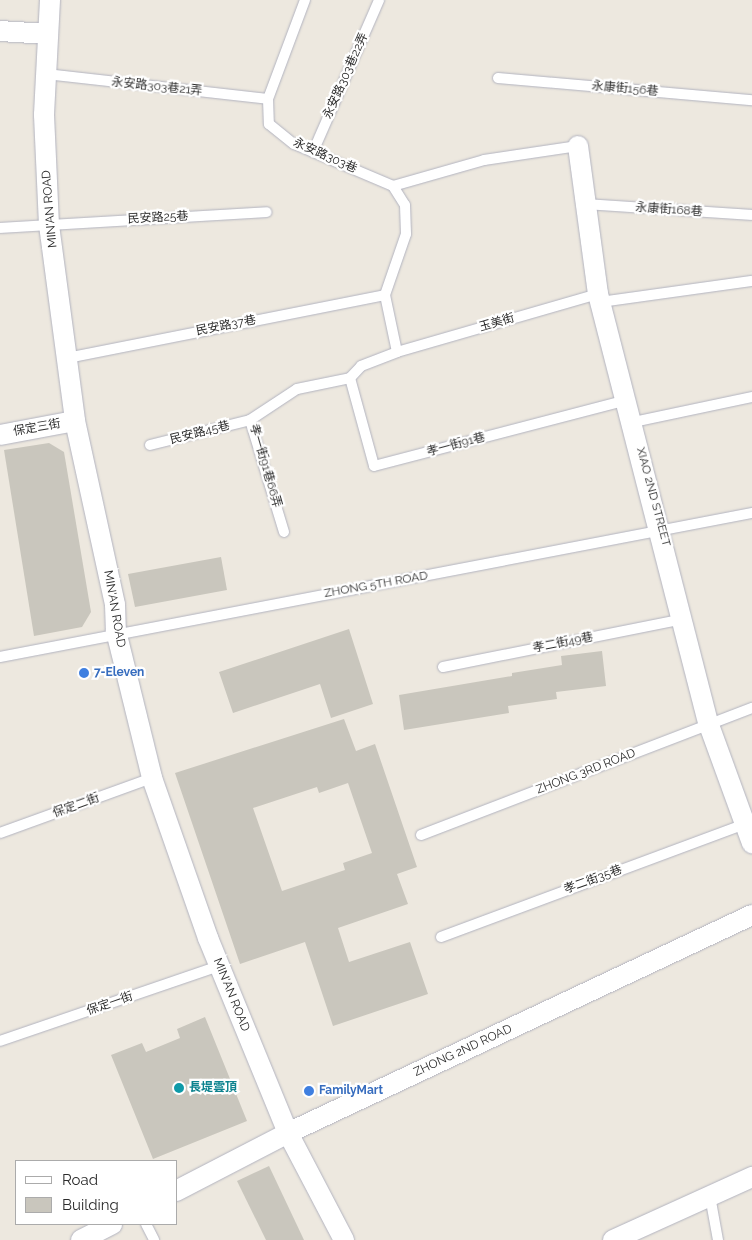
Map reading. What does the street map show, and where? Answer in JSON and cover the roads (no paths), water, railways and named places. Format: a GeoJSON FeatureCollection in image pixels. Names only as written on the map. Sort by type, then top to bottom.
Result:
{"type":"FeatureCollection","features":[{"type":"Feature","properties":{"kind":"street","name":"MIN'AN ROAD"},"geometry":{"type":"LineString","coordinates":[[50,0],[46,74],[49,225],[75,421],[115,605],[116,631],[152,778],[219,966],[288,1133],[344,1240]]}},
{"type":"Feature","properties":{"kind":"street"},"geometry":{"type":"LineString","coordinates":[[0,30],[48,34]]}},
{"type":"Feature","properties":{"kind":"street","name":"XIAO 2ND STREET"},"geometry":{"type":"LineString","coordinates":[[578,146],[599,298],[662,532],[709,725],[752,843]]}},
{"type":"Feature","properties":{"kind":"street","name":"保定三街"},"geometry":{"type":"LineString","coordinates":[[0,435],[75,421]]}},
{"type":"Feature","properties":{"kind":"street","name":"ZHONG 2ND ROAD"},"geometry":{"type":"LineString","coordinates":[[178,1190],[288,1133],[752,915]]}},
{"type":"Feature","properties":{"kind":"street"},"geometry":{"type":"LineString","coordinates":[[613,1240],[752,1177]]}},
{"type":"Feature","properties":{"kind":"street"},"geometry":{"type":"LineString","coordinates":[[81,1240],[110,1225]]}},
{"type":"Feature","properties":{"kind":"lane","name":"永安路303巷"},"geometry":{"type":"LineString","coordinates":[[305,0],[268,99],[269,124],[294,144],[394,186]]}},
{"type":"Feature","properties":{"kind":"lane","name":"永安路303巷22弄"},"geometry":{"type":"LineString","coordinates":[[313,152],[379,0]]}},
{"type":"Feature","properties":{"kind":"lane","name":"永安路303巷21弄"},"geometry":{"type":"LineString","coordinates":[[46,74],[268,99]]}},
{"type":"Feature","properties":{"kind":"lane","name":"永康街156巷"},"geometry":{"type":"LineString","coordinates":[[498,78],[752,100]]}},
{"type":"Feature","properties":{"kind":"lane"},"geometry":{"type":"LineString","coordinates":[[397,352],[385,295],[406,234],[405,205],[394,186],[484,160],[578,146]]}},
{"type":"Feature","properties":{"kind":"lane","name":"永康街168巷"},"geometry":{"type":"LineString","coordinates":[[586,204],[752,216]]}},
{"type":"Feature","properties":{"kind":"lane","name":"民安路25巷"},"geometry":{"type":"LineString","coordinates":[[0,228],[267,212]]}},
{"type":"Feature","properties":{"kind":"lane","name":"玉美街"},"geometry":{"type":"LineString","coordinates":[[350,378],[361,366],[397,352],[599,298],[752,281]]}},
{"type":"Feature","properties":{"kind":"lane","name":"民安路37巷"},"geometry":{"type":"LineString","coordinates":[[67,358],[385,295]]}},
{"type":"Feature","properties":{"kind":"lane","name":"孝一街91巷"},"geometry":{"type":"LineString","coordinates":[[350,378],[374,466],[627,400]]}},
{"type":"Feature","properties":{"kind":"lane","name":"孝一街91巷66弄"},"geometry":{"type":"LineString","coordinates":[[284,532],[250,420],[297,389],[350,378]]}},
{"type":"Feature","properties":{"kind":"lane"},"geometry":{"type":"LineString","coordinates":[[633,422],[752,397]]}},
{"type":"Feature","properties":{"kind":"lane","name":"民安路45巷"},"geometry":{"type":"LineString","coordinates":[[150,445],[250,420]]}},
{"type":"Feature","properties":{"kind":"lane","name":"ZHONG 5TH ROAD"},"geometry":{"type":"LineString","coordinates":[[0,657],[116,631],[662,532],[752,513]]}},
{"type":"Feature","properties":{"kind":"lane","name":"孝二街49巷"},"geometry":{"type":"LineString","coordinates":[[443,667],[684,619]]}},
{"type":"Feature","properties":{"kind":"lane","name":"ZHONG 3RD ROAD"},"geometry":{"type":"LineString","coordinates":[[421,835],[752,708]]}},
{"type":"Feature","properties":{"kind":"lane","name":"保定二街"},"geometry":{"type":"LineString","coordinates":[[0,833],[152,778]]}},
{"type":"Feature","properties":{"kind":"lane","name":"孝二街35巷"},"geometry":{"type":"LineString","coordinates":[[441,937],[745,824]]}},
{"type":"Feature","properties":{"kind":"lane","name":"保定一街"},"geometry":{"type":"LineString","coordinates":[[0,1041],[219,966]]}},
{"type":"Feature","properties":{"kind":"lane"},"geometry":{"type":"LineString","coordinates":[[710,1196],[718,1240]]}},
{"type":"Feature","properties":{"kind":"lane"},"geometry":{"type":"LineString","coordinates":[[146,1225],[154,1240]]}},
{"type":"Feature","properties":{"kind":"place","name":"7-Eleven"},"geometry":{"type":"Point","coordinates":[84,673]}},
{"type":"Feature","properties":{"kind":"place","name":"長堤雲頂"},"geometry":{"type":"Point","coordinates":[179,1088]}},
{"type":"Feature","properties":{"kind":"place","name":"FamilyMart"},"geometry":{"type":"Point","coordinates":[309,1091]}}]}
